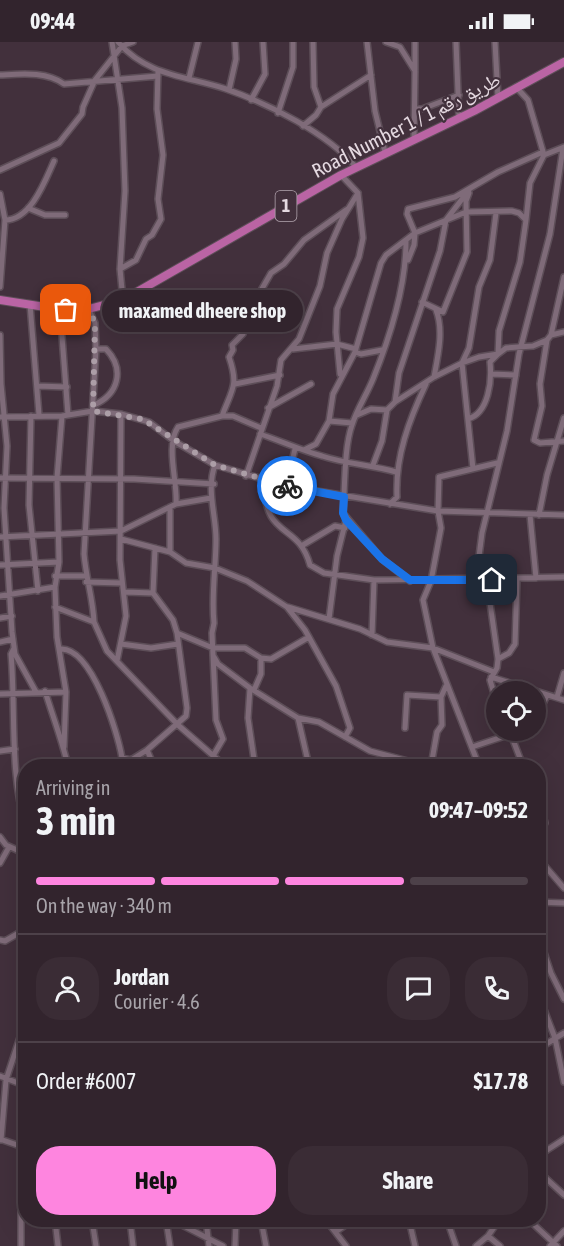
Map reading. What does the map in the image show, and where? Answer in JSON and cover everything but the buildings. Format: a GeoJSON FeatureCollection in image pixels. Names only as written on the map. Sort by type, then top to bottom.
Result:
{"type":"FeatureCollection","features":[{"type":"Feature","properties":{"kind":"highway","name":"Road Number 1 / طريق رقم 1"},"geometry":{"type":"LineString","coordinates":[[0,300],[60,310],[89,310],[123,300],[341,175],[459,118],[564,62]]}},
{"type":"Feature","properties":{"kind":"street"},"geometry":{"type":"LineString","coordinates":[[112,42],[119,78],[124,191],[120,269],[123,300]]}},
{"type":"Feature","properties":{"kind":"street"},"geometry":{"type":"LineString","coordinates":[[120,44],[133,42]]}},
{"type":"Feature","properties":{"kind":"street"},"geometry":{"type":"LineString","coordinates":[[189,78],[198,42]]}},
{"type":"Feature","properties":{"kind":"street"},"geometry":{"type":"LineString","coordinates":[[229,90],[236,59],[235,42]]}},
{"type":"Feature","properties":{"kind":"street"},"geometry":{"type":"LineString","coordinates":[[251,100],[265,74],[262,42]]}},
{"type":"Feature","properties":{"kind":"street"},"geometry":{"type":"LineString","coordinates":[[278,113],[293,67],[293,42]]}},
{"type":"Feature","properties":{"kind":"street"},"geometry":{"type":"LineString","coordinates":[[313,42],[314,87],[321,107]]}},
{"type":"Feature","properties":{"kind":"street"},"geometry":{"type":"LineString","coordinates":[[367,42],[375,111],[385,152]]}},
{"type":"Feature","properties":{"kind":"street"},"geometry":{"type":"LineString","coordinates":[[386,42],[400,47],[415,71]]}},
{"type":"Feature","properties":{"kind":"street"},"geometry":{"type":"LineString","coordinates":[[414,140],[415,42]]}},
{"type":"Feature","properties":{"kind":"street"},"geometry":{"type":"LineString","coordinates":[[456,42],[459,118]]}},
{"type":"Feature","properties":{"kind":"street"},"geometry":{"type":"LineString","coordinates":[[495,42],[498,98]]}},
{"type":"Feature","properties":{"kind":"street"},"geometry":{"type":"LineString","coordinates":[[0,170],[58,143],[82,114],[82,107],[95,80],[115,57],[120,44]]}},
{"type":"Feature","properties":{"kind":"street"},"geometry":{"type":"LineString","coordinates":[[120,44],[135,60],[158,73]]}},
{"type":"Feature","properties":{"kind":"street"},"geometry":{"type":"LineString","coordinates":[[120,269],[136,260],[146,239],[152,235],[161,219],[158,199],[163,155],[157,109],[158,73]]}},
{"type":"Feature","properties":{"kind":"street"},"geometry":{"type":"LineString","coordinates":[[0,75],[45,76],[56,78],[64,84],[158,73],[189,78],[229,90],[303,126],[334,145],[356,167]]}},
{"type":"Feature","properties":{"kind":"street"},"geometry":{"type":"LineString","coordinates":[[303,126],[316,115],[321,107],[371,75]]}},
{"type":"Feature","properties":{"kind":"street"},"geometry":{"type":"LineString","coordinates":[[498,354],[500,331],[520,262],[530,183],[544,153],[528,100],[516,87]]}},
{"type":"Feature","properties":{"kind":"street"},"geometry":{"type":"LineString","coordinates":[[415,109],[422,109],[459,96]]}},
{"type":"Feature","properties":{"kind":"street"},"geometry":{"type":"LineString","coordinates":[[410,580],[382,559],[346,520],[343,513],[352,423],[357,415],[360,401],[374,377],[406,264],[414,245],[415,233],[407,214],[408,209],[455,197],[498,172],[564,147],[550,234],[521,348],[507,431],[497,463],[486,514],[476,580]]}},
{"type":"Feature","properties":{"kind":"street"},"geometry":{"type":"LineString","coordinates":[[5,220],[18,218],[28,208],[54,161]]}},
{"type":"Feature","properties":{"kind":"street"},"geometry":{"type":"LineString","coordinates":[[340,377],[337,309],[362,247],[358,193],[341,175]]}},
{"type":"Feature","properties":{"kind":"street"},"geometry":{"type":"LineString","coordinates":[[422,302],[443,312],[465,260],[466,212],[470,189]]}},
{"type":"Feature","properties":{"kind":"street"},"geometry":{"type":"LineString","coordinates":[[395,402],[395,389],[401,365],[440,251],[446,220],[470,189]]}},
{"type":"Feature","properties":{"kind":"street"},"geometry":{"type":"LineString","coordinates":[[246,476],[280,375],[281,360],[293,349],[320,286],[327,253],[347,209],[358,193]]}},
{"type":"Feature","properties":{"kind":"street"},"geometry":{"type":"LineString","coordinates":[[0,194],[5,220],[0,287]]}},
{"type":"Feature","properties":{"kind":"street"},"geometry":{"type":"LineString","coordinates":[[28,208],[45,215],[65,215]]}},
{"type":"Feature","properties":{"kind":"street"},"geometry":{"type":"LineString","coordinates":[[222,416],[235,384],[236,376],[229,357],[233,350],[232,345],[243,334],[245,318],[271,273],[284,264],[304,240],[347,209],[355,210],[360,217]]}},
{"type":"Feature","properties":{"kind":"street"},"geometry":{"type":"LineString","coordinates":[[306,449],[316,444],[329,421],[333,394],[355,350],[381,263],[387,255],[415,233],[466,212],[512,211],[526,220]]}},
{"type":"Feature","properties":{"kind":"street"},"geometry":{"type":"LineString","coordinates":[[473,469],[462,363],[469,348],[479,287],[490,260],[496,213]]}},
{"type":"Feature","properties":{"kind":"street"},"geometry":{"type":"LineString","coordinates":[[406,240],[406,264]]}},
{"type":"Feature","properties":{"kind":"street"},"geometry":{"type":"LineString","coordinates":[[564,277],[540,384],[542,406],[534,440],[536,443],[564,441]]}},
{"type":"Feature","properties":{"kind":"street"},"geometry":{"type":"LineString","coordinates":[[30,304],[39,415]]}},
{"type":"Feature","properties":{"kind":"street"},"geometry":{"type":"LineString","coordinates":[[60,310],[67,387],[57,478],[60,534],[59,562],[55,576],[55,607],[57,637],[61,649],[66,692],[64,747]]}},
{"type":"Feature","properties":{"kind":"street"},"geometry":{"type":"LineString","coordinates":[[89,310],[95,323],[96,349],[94,408],[84,532],[86,579],[93,600],[94,622],[107,651],[178,725],[217,759]]}},
{"type":"Feature","properties":{"kind":"street"},"geometry":{"type":"LineString","coordinates":[[434,376],[439,324],[436,310]]}},
{"type":"Feature","properties":{"kind":"street"},"geometry":{"type":"LineString","coordinates":[[468,419],[480,410],[490,386],[490,362],[498,354],[506,348],[521,348],[564,332]]}},
{"type":"Feature","properties":{"kind":"street"},"geometry":{"type":"LineString","coordinates":[[0,335],[0,384],[7,446],[2,508],[8,537],[13,639],[15,654],[36,692]]}},
{"type":"Feature","properties":{"kind":"street"},"geometry":{"type":"LineString","coordinates":[[293,349],[337,344],[361,354],[382,350]]}},
{"type":"Feature","properties":{"kind":"street"},"geometry":{"type":"LineString","coordinates":[[3,417],[65,415],[94,408],[110,396],[118,381],[115,358],[106,349],[96,349]]}},
{"type":"Feature","properties":{"kind":"street"},"geometry":{"type":"LineString","coordinates":[[373,465],[382,441],[387,410],[395,402],[426,384],[434,376],[479,357],[498,354]]}},
{"type":"Feature","properties":{"kind":"street"},"geometry":{"type":"LineString","coordinates":[[491,374],[516,375]]}},
{"type":"Feature","properties":{"kind":"street"},"geometry":{"type":"LineString","coordinates":[[235,384],[280,375]]}},
{"type":"Feature","properties":{"kind":"street"},"geometry":{"type":"LineString","coordinates":[[268,408],[311,384]]}},
{"type":"Feature","properties":{"kind":"street"},"geometry":{"type":"LineString","coordinates":[[390,504],[397,496],[396,472],[411,420],[426,384]]}},
{"type":"Feature","properties":{"kind":"street"},"geometry":{"type":"LineString","coordinates":[[37,386],[67,387]]}},
{"type":"Feature","properties":{"kind":"street"},"geometry":{"type":"LineString","coordinates":[[94,408],[148,422],[174,441],[215,465],[264,481],[344,497],[438,511],[564,515]]}},
{"type":"Feature","properties":{"kind":"street"},"geometry":{"type":"LineString","coordinates":[[357,415],[371,409],[387,410]]}},
{"type":"Feature","properties":{"kind":"street"},"geometry":{"type":"LineString","coordinates":[[117,661],[126,616],[125,592],[122,583],[119,479],[121,414]]}},
{"type":"Feature","properties":{"kind":"street"},"geometry":{"type":"LineString","coordinates":[[31,416],[29,478],[34,565],[38,591]]}},
{"type":"Feature","properties":{"kind":"street"},"geometry":{"type":"LineString","coordinates":[[170,552],[173,505],[177,490],[173,482],[174,433],[178,427],[222,416],[233,416],[295,449],[306,449],[321,456],[373,465],[396,472]]}},
{"type":"Feature","properties":{"kind":"street"},"geometry":{"type":"LineString","coordinates":[[539,515],[564,418]]}},
{"type":"Feature","properties":{"kind":"street"},"geometry":{"type":"LineString","coordinates":[[329,421],[352,423]]}},
{"type":"Feature","properties":{"kind":"street"},"geometry":{"type":"LineString","coordinates":[[0,446],[7,446]]}},
{"type":"Feature","properties":{"kind":"street"},"geometry":{"type":"LineString","coordinates":[[286,486],[295,449]]}},
{"type":"Feature","properties":{"kind":"street"},"geometry":{"type":"LineString","coordinates":[[476,759],[433,648],[423,600],[431,581],[441,528],[438,511],[439,477],[497,463]]}},
{"type":"Feature","properties":{"kind":"street"},"geometry":{"type":"LineString","coordinates":[[213,756],[223,739],[216,720],[213,648],[216,536],[211,498],[212,474],[215,465]]}},
{"type":"Feature","properties":{"kind":"street"},"geometry":{"type":"LineString","coordinates":[[3,478],[88,478],[213,484]]}},
{"type":"Feature","properties":{"kind":"street"},"geometry":{"type":"LineString","coordinates":[[264,481],[265,503],[269,517],[303,545],[310,566],[324,573],[374,580],[431,581],[564,577]]}},
{"type":"Feature","properties":{"kind":"street"},"geometry":{"type":"LineString","coordinates":[[0,537],[121,531],[173,505],[211,498]]}},
{"type":"Feature","properties":{"kind":"street"},"geometry":{"type":"LineString","coordinates":[[530,514],[536,578]]}},
{"type":"Feature","properties":{"kind":"street"},"geometry":{"type":"LineString","coordinates":[[329,619],[335,573],[346,520]]}},
{"type":"Feature","properties":{"kind":"street"},"geometry":{"type":"LineString","coordinates":[[303,545],[335,526],[345,528]]}},
{"type":"Feature","properties":{"kind":"street"},"geometry":{"type":"LineString","coordinates":[[121,539],[170,552],[186,563],[215,568],[260,588],[287,607],[309,637],[336,686],[350,728],[345,737]]}},
{"type":"Feature","properties":{"kind":"street"},"geometry":{"type":"LineString","coordinates":[[61,649],[73,652],[85,667],[114,721],[122,758],[131,759],[147,750],[178,725],[186,716],[187,708],[177,633],[173,620],[153,593],[155,548]]}},
{"type":"Feature","properties":{"kind":"street"},"geometry":{"type":"LineString","coordinates":[[0,565],[59,562]]}},
{"type":"Feature","properties":{"kind":"street"},"geometry":{"type":"LineString","coordinates":[[55,576],[122,583]]}},
{"type":"Feature","properties":{"kind":"street"},"geometry":{"type":"LineString","coordinates":[[498,659],[509,653],[515,644],[517,579]]}},
{"type":"Feature","properties":{"kind":"street"},"geometry":{"type":"LineString","coordinates":[[372,635],[374,580]]}},
{"type":"Feature","properties":{"kind":"street"},"geometry":{"type":"LineString","coordinates":[[492,580],[490,603],[498,659],[497,668],[492,674],[493,681]]}},
{"type":"Feature","properties":{"kind":"street"},"geometry":{"type":"LineString","coordinates":[[0,596],[55,587]]}},
{"type":"Feature","properties":{"kind":"street"},"geometry":{"type":"LineString","coordinates":[[125,592],[153,593]]}},
{"type":"Feature","properties":{"kind":"street"},"geometry":{"type":"LineString","coordinates":[[55,607],[94,622]]}},
{"type":"Feature","properties":{"kind":"street"},"geometry":{"type":"LineString","coordinates":[[287,607],[329,619],[387,642],[433,648],[492,674],[564,700]]}},
{"type":"Feature","properties":{"kind":"street"},"geometry":{"type":"LineString","coordinates":[[0,618],[12,616]]}},
{"type":"Feature","properties":{"kind":"street"},"geometry":{"type":"LineString","coordinates":[[177,633],[213,648],[245,648],[261,658],[271,660],[309,637]]}},
{"type":"Feature","properties":{"kind":"street"},"geometry":{"type":"LineString","coordinates":[[0,642],[13,639]]}},
{"type":"Feature","properties":{"kind":"street"},"geometry":{"type":"LineString","coordinates":[[121,644],[152,648],[178,644]]}},
{"type":"Feature","properties":{"kind":"street"},"geometry":{"type":"LineString","coordinates":[[14,646],[11,654],[18,792]]}},
{"type":"Feature","properties":{"kind":"street"},"geometry":{"type":"LineString","coordinates":[[214,657],[218,664],[252,689],[298,718],[319,722],[381,755],[407,759]]}},
{"type":"Feature","properties":{"kind":"street"},"geometry":{"type":"LineString","coordinates":[[254,759],[248,718],[252,689],[261,674],[261,658]]}},
{"type":"Feature","properties":{"kind":"street"},"geometry":{"type":"LineString","coordinates":[[557,698],[564,673]]}},
{"type":"Feature","properties":{"kind":"street"},"geometry":{"type":"LineString","coordinates":[[431,759],[442,725],[441,698],[446,686]]}},
{"type":"Feature","properties":{"kind":"street"},"geometry":{"type":"LineString","coordinates":[[45,691],[67,759]]}},
{"type":"Feature","properties":{"kind":"street"},"geometry":{"type":"LineString","coordinates":[[0,694],[66,692]]}},
{"type":"Feature","properties":{"kind":"street"},"geometry":{"type":"LineString","coordinates":[[405,728],[407,695],[441,698]]}},
{"type":"Feature","properties":{"kind":"street"},"geometry":{"type":"LineString","coordinates":[[298,718],[307,759]]}},
{"type":"Feature","properties":{"kind":"street"},"geometry":{"type":"LineString","coordinates":[[472,747],[488,741]]}},
{"type":"Feature","properties":{"kind":"street"},"geometry":{"type":"LineString","coordinates":[[514,741],[521,759]]}},
{"type":"Feature","properties":{"kind":"street"},"geometry":{"type":"LineString","coordinates":[[0,750],[15,749]]}},
{"type":"Feature","properties":{"kind":"street"},"geometry":{"type":"LineString","coordinates":[[147,750],[150,759]]}},
{"type":"Feature","properties":{"kind":"street"},"geometry":{"type":"LineString","coordinates":[[0,837],[9,847],[18,851]]}},
{"type":"Feature","properties":{"kind":"street"},"geometry":{"type":"LineString","coordinates":[[0,863],[9,847]]}},
{"type":"Feature","properties":{"kind":"street"},"geometry":{"type":"LineString","coordinates":[[546,867],[564,888]]}},
{"type":"Feature","properties":{"kind":"street"},"geometry":{"type":"LineString","coordinates":[[546,902],[564,903]]}},
{"type":"Feature","properties":{"kind":"street"},"geometry":{"type":"LineString","coordinates":[[0,940],[18,932]]}},
{"type":"Feature","properties":{"kind":"street"},"geometry":{"type":"LineString","coordinates":[[546,958],[564,999]]}},
{"type":"Feature","properties":{"kind":"street"},"geometry":{"type":"LineString","coordinates":[[546,1015],[555,1038],[564,1082]]}},
{"type":"Feature","properties":{"kind":"street"},"geometry":{"type":"LineString","coordinates":[[546,1044],[564,1033]]}},
{"type":"Feature","properties":{"kind":"street"},"geometry":{"type":"LineString","coordinates":[[18,1043],[6,1080],[1,1140],[18,1145]]}},
{"type":"Feature","properties":{"kind":"street"},"geometry":{"type":"LineString","coordinates":[[0,1076],[18,1084]]}},
{"type":"Feature","properties":{"kind":"street"},"geometry":{"type":"LineString","coordinates":[[546,1151],[564,1139]]}},
{"type":"Feature","properties":{"kind":"street"},"geometry":{"type":"LineString","coordinates":[[546,1178],[564,1195]]}},
{"type":"Feature","properties":{"kind":"street"},"geometry":{"type":"LineString","coordinates":[[21,1227],[21,1246]]}},
{"type":"Feature","properties":{"kind":"street"},"geometry":{"type":"LineString","coordinates":[[56,1227],[58,1246]]}},
{"type":"Feature","properties":{"kind":"street"},"geometry":{"type":"LineString","coordinates":[[93,1227],[96,1246]]}},
{"type":"Feature","properties":{"kind":"street"},"geometry":{"type":"LineString","coordinates":[[131,1227],[133,1246]]}},
{"type":"Feature","properties":{"kind":"street"},"geometry":{"type":"LineString","coordinates":[[167,1227],[170,1246]]}},
{"type":"Feature","properties":{"kind":"street"},"geometry":{"type":"LineString","coordinates":[[186,1227],[223,1246]]}},
{"type":"Feature","properties":{"kind":"street"},"geometry":{"type":"LineString","coordinates":[[206,1227],[209,1246]]}},
{"type":"Feature","properties":{"kind":"street"},"geometry":{"type":"LineString","coordinates":[[235,1246],[236,1227]]}},
{"type":"Feature","properties":{"kind":"street"},"geometry":{"type":"LineString","coordinates":[[262,1227],[266,1246]]}},
{"type":"Feature","properties":{"kind":"street"},"geometry":{"type":"LineString","coordinates":[[334,1227],[345,1246]]}},
{"type":"Feature","properties":{"kind":"street"},"geometry":{"type":"LineString","coordinates":[[337,1230],[342,1227]]}},
{"type":"Feature","properties":{"kind":"street"},"geometry":{"type":"LineString","coordinates":[[411,1227],[415,1246]]}},
{"type":"Feature","properties":{"kind":"street"},"geometry":{"type":"LineString","coordinates":[[449,1227],[456,1246]]}},
{"type":"Feature","properties":{"kind":"street"},"geometry":{"type":"LineString","coordinates":[[476,1246],[488,1236],[494,1227]]}},
{"type":"Feature","properties":{"kind":"street"},"geometry":{"type":"LineString","coordinates":[[536,1227],[553,1245],[564,1231]]}},
{"type":"Feature","properties":{"kind":"street"},"geometry":{"type":"LineString","coordinates":[[488,1236],[500,1246]]}},
{"type":"Feature","properties":{"kind":"way so far"},"geometry":{"type":"LineString","coordinates":[[66,310],[77,312],[89,310],[95,323],[93,411],[142,419],[215,465],[246,476],[287,486]]}},
{"type":"Feature","properties":{"kind":"place","name":"maxamed dheere shop"},"geometry":{"type":"Point","coordinates":[66,310]}},
{"type":"Feature","properties":{"kind":"route"},"geometry":{"type":"LineString","coordinates":[[287,486],[344,497],[343,513],[346,520],[382,559],[410,580],[492,580]]}}]}
